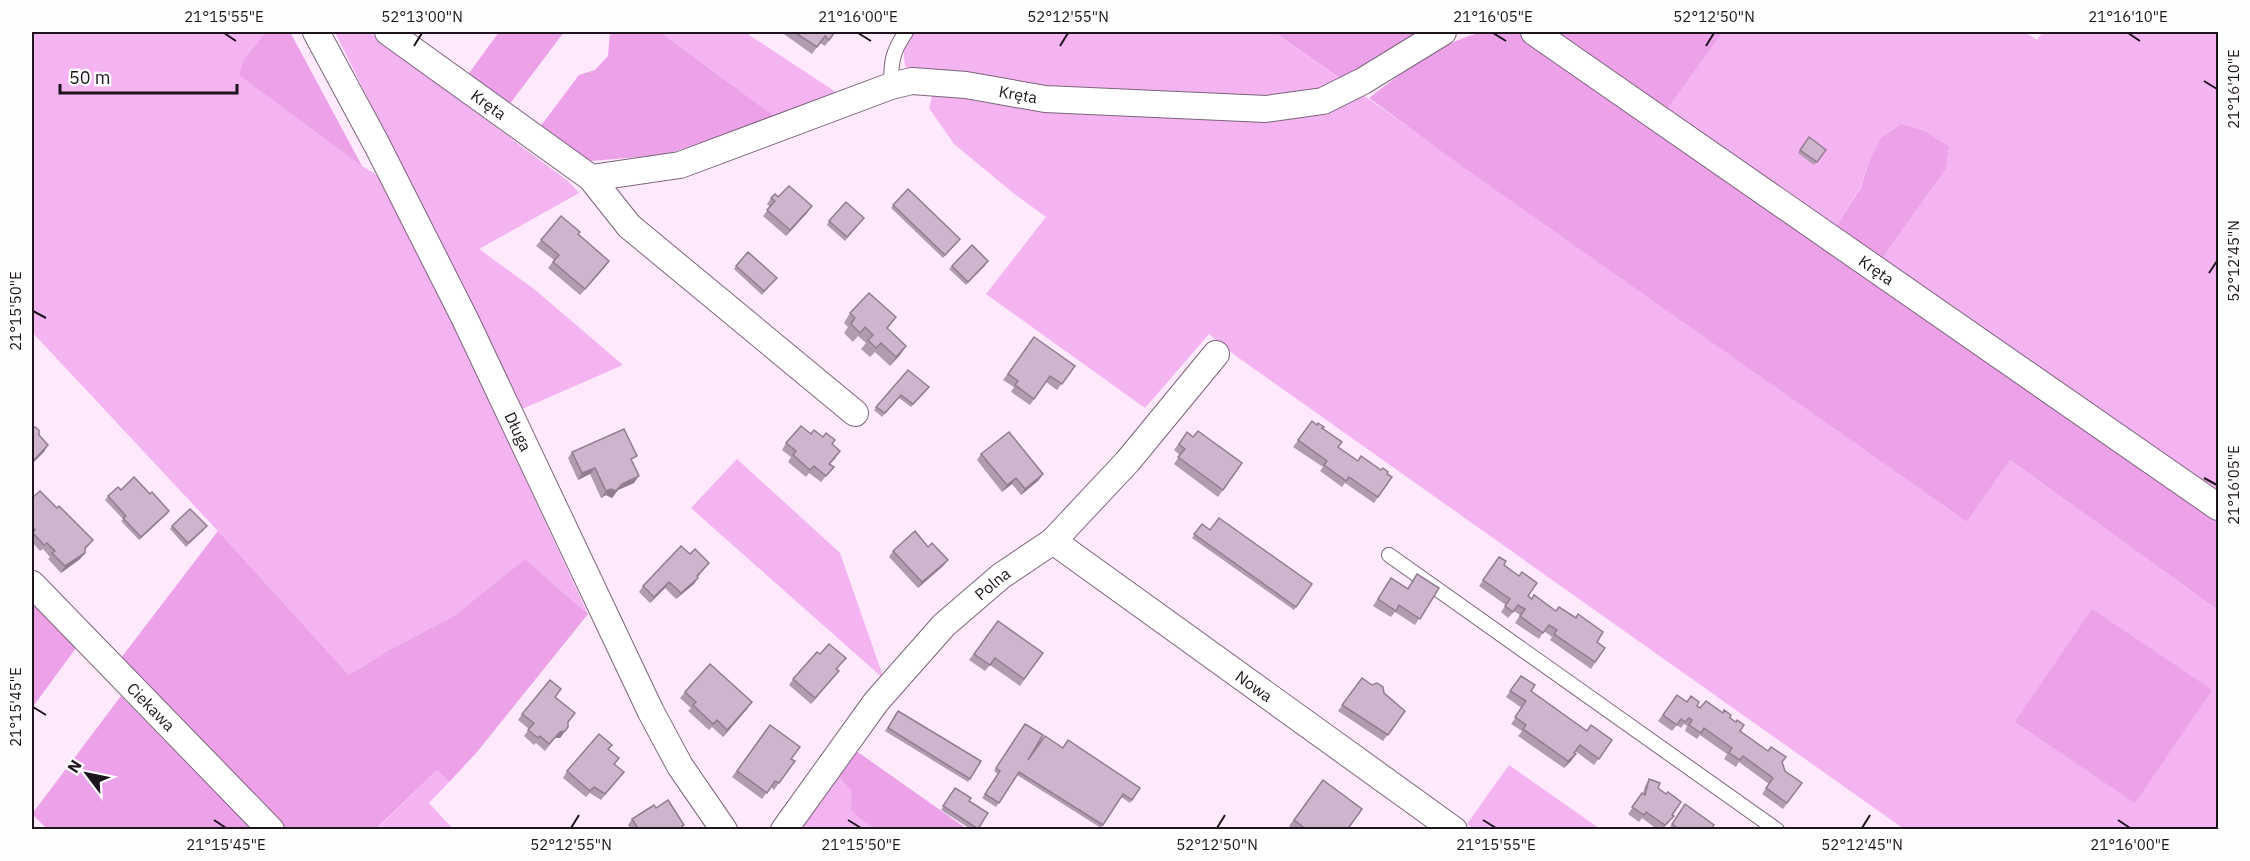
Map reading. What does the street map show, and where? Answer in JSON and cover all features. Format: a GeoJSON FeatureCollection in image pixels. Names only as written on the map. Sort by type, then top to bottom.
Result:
{"type":"FeatureCollection","features":[{"type":"Feature","properties":{"kind":"street","name":"Długa"},"geometry":{"type":"LineString","coordinates":[[316,32],[377,145],[465,319],[651,712],[680,766],[724,830]]}},
{"type":"Feature","properties":{"kind":"street","name":"Kręta"},"geometry":{"type":"LineString","coordinates":[[388,32],[591,178],[629,226],[855,412]]}},
{"type":"Feature","properties":{"kind":"street","name":"Kręta"},"geometry":{"type":"LineString","coordinates":[[591,178],[680,165],[891,86],[912,81],[966,85],[1045,99],[1266,109],[1323,101],[1363,81],[1443,32]]}},
{"type":"Feature","properties":{"kind":"street","name":"Kręta"},"geometry":{"type":"LineString","coordinates":[[1534,32],[2218,507]]}},
{"type":"Feature","properties":{"kind":"street","name":"Polna"},"geometry":{"type":"LineString","coordinates":[[784,830],[876,702],[944,625],[1001,576],[1053,541],[1128,462],[1216,354]]}},
{"type":"Feature","properties":{"kind":"street","name":"Nowa"},"geometry":{"type":"LineString","coordinates":[[1053,541],[1454,830]]}},
{"type":"Feature","properties":{"kind":"street","name":"Ciekawa"},"geometry":{"type":"LineString","coordinates":[[32,584],[271,830]]}},
{"type":"Feature","properties":{"kind":"lane"},"geometry":{"type":"LineString","coordinates":[[891,86],[891,61],[898,42],[906,32]]}},
{"type":"Feature","properties":{"kind":"lane"},"geometry":{"type":"LineString","coordinates":[[1389,555],[1778,830]]}},
{"type":"Feature","properties":{"kind":"shaded area"},"geometry":{"type":"Polygon","coordinates":[[[32,32],[266,32],[244,59],[362,166],[380,177],[450,317],[588,614],[525,559],[454,616],[389,650],[349,675],[32,332],[32,32]]]}},
{"type":"Feature","properties":{"kind":"shaded area"},"geometry":{"type":"Polygon","coordinates":[[[266,32],[290,32],[362,166],[239,75],[244,59],[266,32]]]}},
{"type":"Feature","properties":{"kind":"shaded area"},"geometry":{"type":"Polygon","coordinates":[[[335,32],[369,32],[569,182],[579,193],[479,249],[534,289],[623,365],[522,409],[335,32]]]}},
{"type":"Feature","properties":{"kind":"shaded area"},"geometry":{"type":"Polygon","coordinates":[[[499,32],[564,32],[509,105],[467,76],[499,32]]]}},
{"type":"Feature","properties":{"kind":"shaded area"},"geometry":{"type":"Polygon","coordinates":[[[610,32],[660,32],[777,118],[664,155],[590,161],[540,127],[579,75],[595,70],[608,56],[610,32]]]}},
{"type":"Feature","properties":{"kind":"shaded area"},"geometry":{"type":"Polygon","coordinates":[[[660,32],[751,32],[749,35],[842,96],[777,118],[660,32]]]}},
{"type":"Feature","properties":{"kind":"shaded area"},"geometry":{"type":"Polygon","coordinates":[[[912,32],[1274,32],[1967,522],[2010,460],[2218,610],[2218,829],[1904,829],[1236,356],[1209,334],[1145,408],[986,294],[1046,217],[954,144],[929,108],[939,69],[907,71],[904,51],[912,32]]]}},
{"type":"Feature","properties":{"kind":"shaded area"},"geometry":{"type":"Polygon","coordinates":[[[1274,32],[1417,32],[1410,41],[1344,81],[1274,32]]]}},
{"type":"Feature","properties":{"kind":"shaded area"},"geometry":{"type":"Polygon","coordinates":[[[1484,32],[1518,32],[2218,523],[2218,610],[2010,460],[1967,522],[1369,98],[1438,50],[1468,36],[1484,32]]]}},
{"type":"Feature","properties":{"kind":"shaded area"},"geometry":{"type":"Polygon","coordinates":[[[1540,32],[1723,32],[1663,115],[1540,32]]]}},
{"type":"Feature","properties":{"kind":"shaded area"},"geometry":{"type":"Polygon","coordinates":[[[1723,32],[2025,32],[2037,40],[2043,32],[2218,32],[2218,493],[1878,264],[1946,169],[1949,146],[1923,130],[1901,124],[1881,138],[1870,159],[1861,186],[1833,232],[1663,115],[1723,32]]]}},
{"type":"Feature","properties":{"kind":"shaded area"},"geometry":{"type":"Polygon","coordinates":[[[1901,124],[1923,130],[1949,146],[1946,169],[1878,264],[1833,232],[1861,187],[1870,159],[1881,138],[1901,124]]]}},
{"type":"Feature","properties":{"kind":"shaded area"},"geometry":{"type":"Polygon","coordinates":[[[737,459],[840,553],[884,679],[691,508],[737,459]]]}},
{"type":"Feature","properties":{"kind":"shaded area"},"geometry":{"type":"Polygon","coordinates":[[[218,531],[349,675],[389,650],[454,616],[525,559],[588,614],[477,752],[449,782],[437,770],[376,829],[287,829],[121,658],[218,531]]]}},
{"type":"Feature","properties":{"kind":"shaded area"},"geometry":{"type":"Polygon","coordinates":[[[32,602],[76,648],[32,708],[32,602]]]}},
{"type":"Feature","properties":{"kind":"shaded area"},"geometry":{"type":"Polygon","coordinates":[[[2092,609],[2212,690],[2135,803],[2015,722],[2092,609]]]}},
{"type":"Feature","properties":{"kind":"shaded area"},"geometry":{"type":"Polygon","coordinates":[[[121,696],[251,829],[47,829],[32,814],[121,696]]]}},
{"type":"Feature","properties":{"kind":"shaded area"},"geometry":{"type":"Polygon","coordinates":[[[852,748],[967,829],[876,829],[860,819],[851,809],[852,791],[835,772],[852,748]]]}},
{"type":"Feature","properties":{"kind":"shaded area"},"geometry":{"type":"Polygon","coordinates":[[[1509,765],[1600,829],[1474,829],[1467,824],[1509,765]]]}},
{"type":"Feature","properties":{"kind":"shaded area"},"geometry":{"type":"Polygon","coordinates":[[[437,770],[449,782],[429,803],[453,829],[376,830],[437,770]]]}},
{"type":"Feature","properties":{"kind":"shaded area"},"geometry":{"type":"Polygon","coordinates":[[[835,772],[853,791],[860,819],[876,829],[794,830],[835,772]]]}},
{"type":"Feature","properties":{"kind":"building"},"geometry":{"type":"Polygon","coordinates":[[[794,32],[835,32],[829,40],[825,36],[817,47],[794,32]]]}},
{"type":"Feature","properties":{"kind":"building"},"geometry":{"type":"Polygon","coordinates":[[[1809,137],[1826,150],[1817,162],[1800,150],[1809,137]]]}},
{"type":"Feature","properties":{"kind":"building"},"geometry":{"type":"Polygon","coordinates":[[[789,186],[812,206],[790,230],[767,210],[775,201],[771,198],[775,194],[778,197],[789,186]]]}},
{"type":"Feature","properties":{"kind":"building"},"geometry":{"type":"Polygon","coordinates":[[[908,189],[960,239],[945,255],[893,205],[908,189]]]}},
{"type":"Feature","properties":{"kind":"building"},"geometry":{"type":"Polygon","coordinates":[[[846,202],[864,218],[847,237],[829,221],[846,202]]]}},
{"type":"Feature","properties":{"kind":"building"},"geometry":{"type":"Polygon","coordinates":[[[561,216],[609,261],[585,289],[553,262],[559,255],[541,240],[561,216]]]}},
{"type":"Feature","properties":{"kind":"building"},"geometry":{"type":"Polygon","coordinates":[[[972,245],[988,261],[968,282],[952,266],[972,245]]]}},
{"type":"Feature","properties":{"kind":"building"},"geometry":{"type":"Polygon","coordinates":[[[748,252],[777,278],[764,291],[736,266],[748,252]]]}},
{"type":"Feature","properties":{"kind":"building"},"geometry":{"type":"Polygon","coordinates":[[[869,293],[896,317],[887,328],[906,346],[896,357],[881,343],[876,348],[868,340],[873,335],[865,327],[860,333],[851,324],[855,318],[850,313],[869,293]]]}},
{"type":"Feature","properties":{"kind":"building"},"geometry":{"type":"Polygon","coordinates":[[[1034,337],[1075,366],[1062,384],[1050,376],[1034,399],[1015,385],[1018,381],[1008,374],[1034,337]]]}},
{"type":"Feature","properties":{"kind":"building"},"geometry":{"type":"Polygon","coordinates":[[[908,370],[929,387],[913,404],[901,395],[885,413],[876,407],[908,370]]]}},
{"type":"Feature","properties":{"kind":"building"},"geometry":{"type":"Polygon","coordinates":[[[1312,421],[1324,427],[1322,428],[1342,442],[1338,447],[1358,461],[1361,456],[1381,470],[1383,468],[1388,472],[1387,474],[1392,477],[1378,497],[1349,477],[1346,481],[1324,465],[1327,461],[1298,440],[1312,421]]]}},
{"type":"Feature","properties":{"kind":"building"},"geometry":{"type":"Polygon","coordinates":[[[801,426],[811,434],[814,430],[823,437],[826,433],[835,440],[832,444],[840,451],[829,464],[834,467],[826,476],[814,466],[810,470],[793,455],[796,451],[786,443],[801,426]]]}},
{"type":"Feature","properties":{"kind":"building"},"geometry":{"type":"Polygon","coordinates":[[[32,427],[39,430],[39,435],[48,445],[32,462],[32,427]]]}},
{"type":"Feature","properties":{"kind":"building"},"geometry":{"type":"Polygon","coordinates":[[[624,429],[637,456],[631,459],[639,476],[622,484],[616,491],[611,489],[606,491],[595,468],[582,473],[572,452],[624,429]]]}},
{"type":"Feature","properties":{"kind":"building"},"geometry":{"type":"Polygon","coordinates":[[[1198,431],[1242,463],[1223,490],[1178,457],[1185,449],[1179,444],[1187,432],[1193,437],[1198,431]]]}},
{"type":"Feature","properties":{"kind":"building"},"geometry":{"type":"Polygon","coordinates":[[[1009,432],[1043,474],[1025,489],[1016,478],[1007,485],[981,454],[1009,432]]]}},
{"type":"Feature","properties":{"kind":"building"},"geometry":{"type":"Polygon","coordinates":[[[134,477],[169,511],[141,537],[123,518],[126,516],[108,496],[118,487],[121,490],[134,477]]]}},
{"type":"Feature","properties":{"kind":"building"},"geometry":{"type":"Polygon","coordinates":[[[40,491],[57,508],[59,506],[93,540],[85,548],[85,553],[65,566],[52,553],[55,551],[47,543],[44,545],[32,532],[35,530],[32,526],[32,498],[40,491]]]}},
{"type":"Feature","properties":{"kind":"building"},"geometry":{"type":"Polygon","coordinates":[[[190,509],[207,526],[188,543],[172,526],[190,509]]]}},
{"type":"Feature","properties":{"kind":"building"},"geometry":{"type":"Polygon","coordinates":[[[1219,518],[1312,584],[1296,607],[1194,534],[1202,524],[1210,530],[1219,518]]]}},
{"type":"Feature","properties":{"kind":"building"},"geometry":{"type":"Polygon","coordinates":[[[915,531],[928,547],[932,543],[948,560],[922,582],[893,551],[915,531]]]}},
{"type":"Feature","properties":{"kind":"building"},"geometry":{"type":"Polygon","coordinates":[[[681,546],[690,554],[695,549],[709,563],[697,576],[698,578],[681,593],[669,582],[654,597],[643,586],[681,546]]]}},
{"type":"Feature","properties":{"kind":"building"},"geometry":{"type":"Polygon","coordinates":[[[1499,557],[1506,561],[1504,565],[1519,576],[1522,572],[1537,583],[1528,596],[1532,599],[1534,595],[1556,611],[1559,607],[1576,618],[1578,614],[1603,632],[1597,642],[1605,648],[1595,662],[1554,634],[1557,630],[1549,625],[1543,633],[1520,616],[1525,609],[1518,605],[1513,612],[1505,606],[1510,599],[1483,580],[1499,557]]]}},
{"type":"Feature","properties":{"kind":"building"},"geometry":{"type":"Polygon","coordinates":[[[1417,574],[1439,588],[1420,619],[1399,605],[1396,611],[1378,599],[1391,578],[1408,589],[1417,574]]]}},
{"type":"Feature","properties":{"kind":"building"},"geometry":{"type":"Polygon","coordinates":[[[998,621],[1043,653],[1024,679],[995,658],[990,665],[974,654],[998,621]]]}},
{"type":"Feature","properties":{"kind":"building"},"geometry":{"type":"Polygon","coordinates":[[[829,644],[846,658],[836,669],[839,671],[815,698],[793,679],[817,652],[820,654],[829,644]]]}},
{"type":"Feature","properties":{"kind":"building"},"geometry":{"type":"Polygon","coordinates":[[[710,664],[752,702],[727,730],[717,720],[713,724],[693,705],[696,702],[685,692],[710,664]]]}},
{"type":"Feature","properties":{"kind":"building"},"geometry":{"type":"Polygon","coordinates":[[[1521,676],[1535,685],[1531,691],[1587,731],[1591,725],[1612,740],[1599,759],[1580,745],[1574,753],[1576,754],[1568,761],[1523,729],[1526,725],[1515,717],[1526,701],[1510,691],[1521,676]]]}},
{"type":"Feature","properties":{"kind":"building"},"geometry":{"type":"Polygon","coordinates":[[[1362,678],[1372,685],[1377,683],[1383,687],[1384,693],[1405,711],[1388,735],[1342,705],[1362,678]]]}},
{"type":"Feature","properties":{"kind":"building"},"geometry":{"type":"Polygon","coordinates":[[[550,680],[561,689],[555,697],[575,713],[565,731],[560,732],[549,744],[528,730],[534,723],[522,714],[550,680]]]}},
{"type":"Feature","properties":{"kind":"building"},"geometry":{"type":"Polygon","coordinates":[[[1677,695],[1687,702],[1691,696],[1699,702],[1697,706],[1700,708],[1706,701],[1723,713],[1724,710],[1731,715],[1730,718],[1744,725],[1740,731],[1768,751],[1771,747],[1786,757],[1782,762],[1785,771],[1802,783],[1787,803],[1766,788],[1773,778],[1743,756],[1740,760],[1729,753],[1732,748],[1704,728],[1701,733],[1689,725],[1692,720],[1689,718],[1685,722],[1681,719],[1677,725],[1663,715],[1677,695]]]}},
{"type":"Feature","properties":{"kind":"building"},"geometry":{"type":"Polygon","coordinates":[[[898,711],[981,761],[970,779],[888,728],[898,711]]]}},
{"type":"Feature","properties":{"kind":"building"},"geometry":{"type":"Polygon","coordinates":[[[1025,724],[1043,735],[1028,760],[1045,736],[1063,748],[1068,740],[1140,788],[1132,800],[1123,794],[1103,825],[1019,772],[999,803],[985,794],[1000,771],[996,768],[1025,724]]]}},
{"type":"Feature","properties":{"kind":"building"},"geometry":{"type":"Polygon","coordinates":[[[770,725],[800,747],[791,759],[795,761],[779,783],[775,781],[767,793],[737,771],[770,725]]]}},
{"type":"Feature","properties":{"kind":"building"},"geometry":{"type":"Polygon","coordinates":[[[599,734],[612,745],[608,749],[619,758],[614,764],[624,772],[605,794],[594,787],[590,791],[567,771],[599,734]]]}},
{"type":"Feature","properties":{"kind":"building"},"geometry":{"type":"Polygon","coordinates":[[[1649,779],[1660,783],[1658,788],[1681,802],[1672,815],[1674,816],[1665,825],[1646,812],[1644,815],[1632,807],[1642,793],[1645,795],[1649,779]]]}},
{"type":"Feature","properties":{"kind":"building"},"geometry":{"type":"Polygon","coordinates":[[[1323,780],[1362,809],[1347,830],[1307,830],[1294,820],[1323,780]]]}},
{"type":"Feature","properties":{"kind":"building"},"geometry":{"type":"Polygon","coordinates":[[[955,788],[971,798],[969,801],[988,813],[978,829],[943,806],[955,788]]]}},
{"type":"Feature","properties":{"kind":"building"},"geometry":{"type":"Polygon","coordinates":[[[668,800],[684,825],[682,826],[684,830],[639,830],[632,819],[654,805],[656,808],[668,800]]]}},
{"type":"Feature","properties":{"kind":"building"},"geometry":{"type":"Polygon","coordinates":[[[1685,804],[1714,825],[1710,830],[1680,830],[1672,824],[1685,804]]]}}]}
